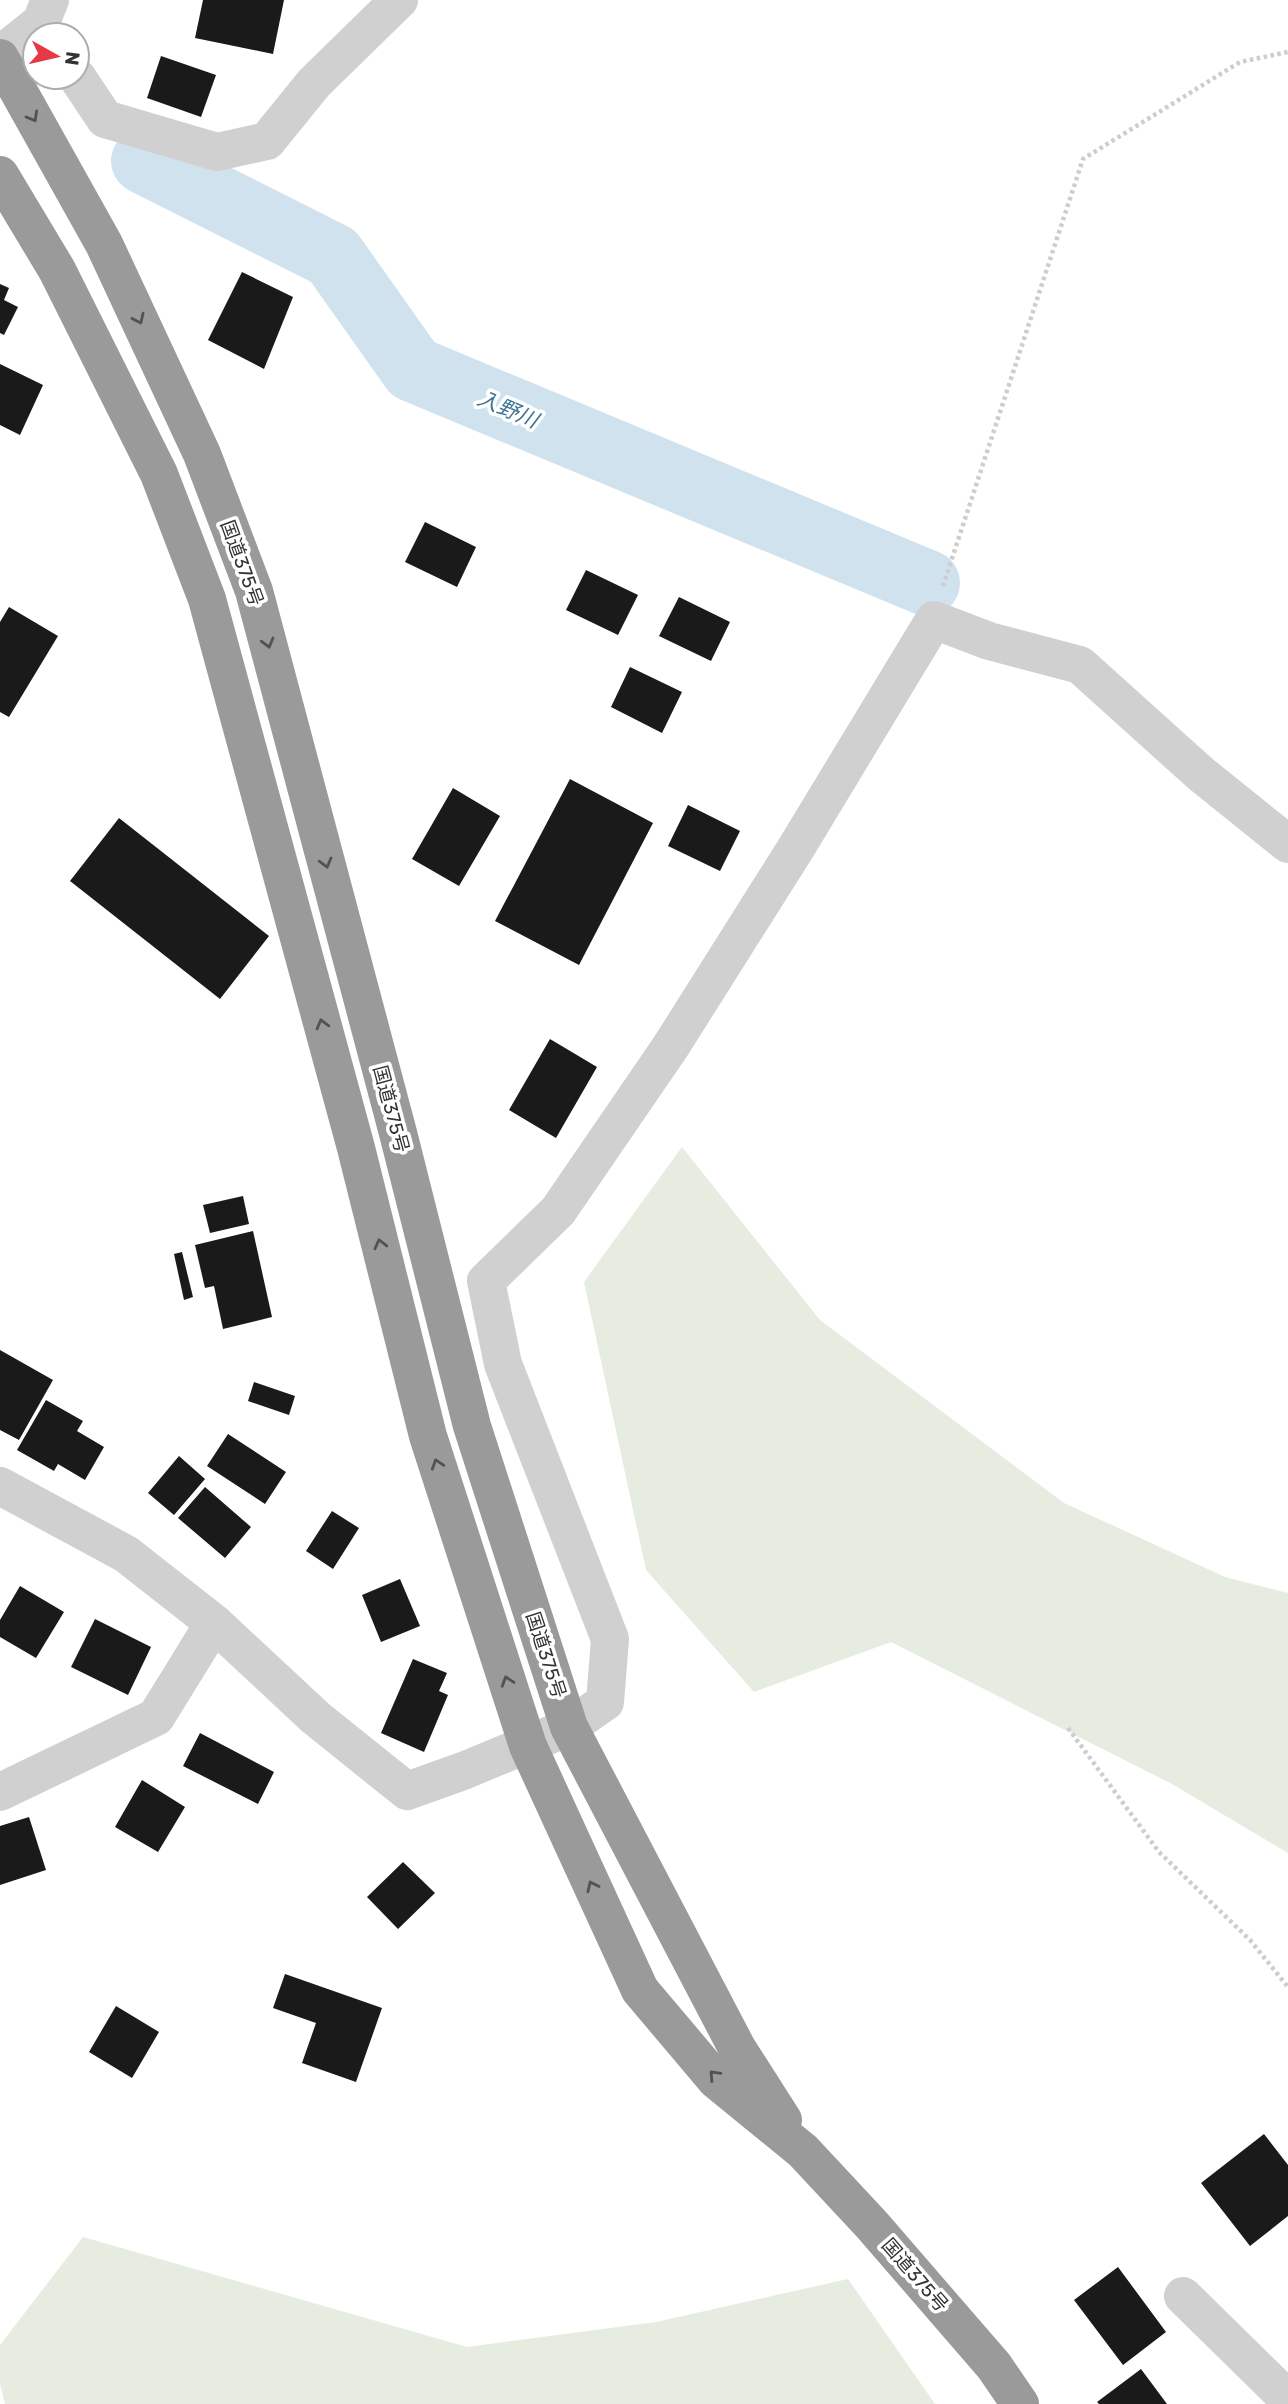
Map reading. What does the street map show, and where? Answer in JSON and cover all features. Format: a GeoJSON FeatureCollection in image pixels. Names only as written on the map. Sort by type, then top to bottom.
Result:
{"type":"FeatureCollection","features":[{"type":"Feature","properties":{"kind":"highway","name":"国道375号"},"geometry":{"type":"LineString","coordinates":[[0,56],[104,244],[202,454],[254,591],[472,1426],[569,1727],[737,2048],[803,2151]]}},
{"type":"Feature","properties":{"kind":"highway","name":"国道375号"},"geometry":{"type":"LineString","coordinates":[[0,175],[57,271],[159,474],[207,599],[356,1148],[428,1436],[528,1746],[640,1990],[716,2080],[803,2151],[872,2225],[994,2366],[1020,2404]]}},
{"type":"Feature","properties":{"kind":"street"},"geometry":{"type":"LineString","coordinates":[[86,91],[105,119],[217,152],[267,141],[314,83],[399,0]]}},
{"type":"Feature","properties":{"kind":"street"},"geometry":{"type":"LineString","coordinates":[[0,56],[47,19]]}},
{"type":"Feature","properties":{"kind":"street"},"geometry":{"type":"LineString","coordinates":[[0,1486],[126,1555],[214,1623],[316,1718],[407,1791],[528,1746],[569,1727],[605,1702],[610,1639],[503,1364],[486,1281],[558,1211],[671,1046],[796,849],[934,621],[989,641],[1080,665],[1201,774],[1288,844]]}},
{"type":"Feature","properties":{"kind":"street"},"geometry":{"type":"LineString","coordinates":[[0,1792],[156,1717],[214,1623]]}},
{"type":"Feature","properties":{"kind":"street"},"geometry":{"type":"LineString","coordinates":[[1184,2296],[1288,2399]]}},
{"type":"Feature","properties":{"kind":"path"},"geometry":{"type":"LineString","coordinates":[[934,621],[948,567],[1083,159],[1240,62],[1288,52]]}},
{"type":"Feature","properties":{"kind":"path"},"geometry":{"type":"LineString","coordinates":[[1068,1728],[1158,1852],[1250,1940],[1288,1987]]}},
{"type":"Feature","properties":{"kind":"shaded area"},"geometry":{"type":"Polygon","coordinates":[[[682,1147],[820,1320],[1064,1503],[1225,1577],[1288,1593],[1288,1853],[1172,1784],[891,1642],[754,1692],[646,1570],[584,1282],[682,1147]]]}},
{"type":"Feature","properties":{"kind":"shaded area"},"geometry":{"type":"Polygon","coordinates":[[[83,2237],[467,2347],[656,2322],[848,2279],[935,2404],[5,2404],[0,2384],[0,2345],[83,2237]]]}},
{"type":"Feature","properties":{"kind":"building"},"geometry":{"type":"Polygon","coordinates":[[[203,0],[284,0],[273,54],[195,38],[203,0]]]}},
{"type":"Feature","properties":{"kind":"building"},"geometry":{"type":"Polygon","coordinates":[[[161,56],[216,75],[201,117],[147,98],[161,56]]]}},
{"type":"Feature","properties":{"kind":"building"},"geometry":{"type":"Polygon","coordinates":[[[242,272],[293,297],[264,369],[208,340],[242,272]]]}},
{"type":"Feature","properties":{"kind":"building"},"geometry":{"type":"Polygon","coordinates":[[[0,284],[9,288],[4,300],[18,307],[4,335],[0,333],[0,284]]]}},
{"type":"Feature","properties":{"kind":"building"},"geometry":{"type":"Polygon","coordinates":[[[0,364],[43,385],[20,435],[0,425],[0,364]]]}},
{"type":"Feature","properties":{"kind":"building"},"geometry":{"type":"Polygon","coordinates":[[[425,522],[476,547],[457,587],[405,562],[425,522]]]}},
{"type":"Feature","properties":{"kind":"building"},"geometry":{"type":"Polygon","coordinates":[[[586,570],[638,595],[618,635],[566,610],[586,570]]]}},
{"type":"Feature","properties":{"kind":"building"},"geometry":{"type":"Polygon","coordinates":[[[679,597],[730,622],[711,661],[659,636],[679,597]]]}},
{"type":"Feature","properties":{"kind":"building"},"geometry":{"type":"Polygon","coordinates":[[[9,607],[58,636],[9,717],[0,712],[0,622],[9,607]]]}},
{"type":"Feature","properties":{"kind":"building"},"geometry":{"type":"Polygon","coordinates":[[[630,667],[682,692],[662,733],[611,707],[630,667]]]}},
{"type":"Feature","properties":{"kind":"building"},"geometry":{"type":"Polygon","coordinates":[[[570,779],[653,823],[579,965],[495,921],[570,779]]]}},
{"type":"Feature","properties":{"kind":"building"},"geometry":{"type":"Polygon","coordinates":[[[453,788],[500,816],[459,886],[412,859],[453,788]]]}},
{"type":"Feature","properties":{"kind":"building"},"geometry":{"type":"Polygon","coordinates":[[[688,805],[740,831],[720,871],[668,846],[688,805]]]}},
{"type":"Feature","properties":{"kind":"building"},"geometry":{"type":"Polygon","coordinates":[[[119,818],[269,936],[220,999],[70,881],[119,818]]]}},
{"type":"Feature","properties":{"kind":"building"},"geometry":{"type":"Polygon","coordinates":[[[550,1039],[597,1067],[556,1138],[509,1110],[550,1039]]]}},
{"type":"Feature","properties":{"kind":"building"},"geometry":{"type":"Polygon","coordinates":[[[243,1196],[249,1224],[210,1233],[203,1205],[243,1196]]]}},
{"type":"Feature","properties":{"kind":"building"},"geometry":{"type":"Polygon","coordinates":[[[253,1231],[272,1317],[223,1329],[214,1286],[205,1288],[195,1245],[253,1231]]]}},
{"type":"Feature","properties":{"kind":"building"},"geometry":{"type":"Polygon","coordinates":[[[182,1252],[193,1297],[184,1300],[174,1254],[182,1252]]]}},
{"type":"Feature","properties":{"kind":"building"},"geometry":{"type":"Polygon","coordinates":[[[0,1350],[53,1380],[19,1440],[0,1430],[0,1350]]]}},
{"type":"Feature","properties":{"kind":"building"},"geometry":{"type":"Polygon","coordinates":[[[254,1382],[295,1396],[289,1415],[248,1401],[254,1382]]]}},
{"type":"Feature","properties":{"kind":"building"},"geometry":{"type":"Polygon","coordinates":[[[46,1400],[83,1421],[77,1431],[104,1447],[85,1480],[58,1464],[54,1471],[17,1450],[46,1400]]]}},
{"type":"Feature","properties":{"kind":"building"},"geometry":{"type":"Polygon","coordinates":[[[228,1434],[286,1472],[265,1504],[207,1466],[228,1434]]]}},
{"type":"Feature","properties":{"kind":"building"},"geometry":{"type":"Polygon","coordinates":[[[179,1456],[205,1479],[174,1515],[148,1493],[179,1456]]]}},
{"type":"Feature","properties":{"kind":"building"},"geometry":{"type":"Polygon","coordinates":[[[205,1487],[251,1527],[225,1558],[178,1518],[205,1487]]]}},
{"type":"Feature","properties":{"kind":"building"},"geometry":{"type":"Polygon","coordinates":[[[332,1511],[359,1528],[333,1569],[306,1551],[332,1511]]]}},
{"type":"Feature","properties":{"kind":"building"},"geometry":{"type":"Polygon","coordinates":[[[400,1579],[420,1626],[381,1642],[362,1595],[400,1579]]]}},
{"type":"Feature","properties":{"kind":"building"},"geometry":{"type":"Polygon","coordinates":[[[20,1586],[64,1612],[36,1658],[0,1637],[0,1620],[20,1586]]]}},
{"type":"Feature","properties":{"kind":"building"},"geometry":{"type":"Polygon","coordinates":[[[95,1619],[151,1647],[128,1695],[71,1667],[95,1619]]]}},
{"type":"Feature","properties":{"kind":"building"},"geometry":{"type":"Polygon","coordinates":[[[413,1659],[447,1673],[439,1691],[448,1695],[424,1752],[381,1733],[413,1659]]]}},
{"type":"Feature","properties":{"kind":"building"},"geometry":{"type":"Polygon","coordinates":[[[200,1733],[274,1772],[258,1804],[183,1766],[200,1733]]]}},
{"type":"Feature","properties":{"kind":"building"},"geometry":{"type":"Polygon","coordinates":[[[142,1780],[185,1807],[158,1852],[115,1827],[142,1780]]]}},
{"type":"Feature","properties":{"kind":"building"},"geometry":{"type":"Polygon","coordinates":[[[29,1817],[46,1870],[0,1885],[0,1826],[29,1817]]]}},
{"type":"Feature","properties":{"kind":"building"},"geometry":{"type":"Polygon","coordinates":[[[403,1862],[435,1893],[398,1929],[367,1897],[403,1862]]]}},
{"type":"Feature","properties":{"kind":"building"},"geometry":{"type":"Polygon","coordinates":[[[285,1974],[382,2008],[356,2082],[302,2063],[316,2023],[273,2008],[285,1974]]]}},
{"type":"Feature","properties":{"kind":"building"},"geometry":{"type":"Polygon","coordinates":[[[116,2006],[159,2032],[132,2078],[89,2052],[116,2006]]]}},
{"type":"Feature","properties":{"kind":"building"},"geometry":{"type":"Polygon","coordinates":[[[1264,2134],[1288,2165],[1288,2216],[1250,2246],[1201,2183],[1264,2134]]]}},
{"type":"Feature","properties":{"kind":"building"},"geometry":{"type":"Polygon","coordinates":[[[1118,2267],[1166,2332],[1123,2365],[1074,2300],[1118,2267]]]}},
{"type":"Feature","properties":{"kind":"building"},"geometry":{"type":"Polygon","coordinates":[[[1141,2369],[1167,2404],[1097,2402],[1141,2369]]]}},
{"type":"Feature","properties":{"kind":"waterway","name":"入野川"},"geometry":{"type":"LineString","coordinates":[[144,161],[333,256],[413,369],[927,583]]}}]}
